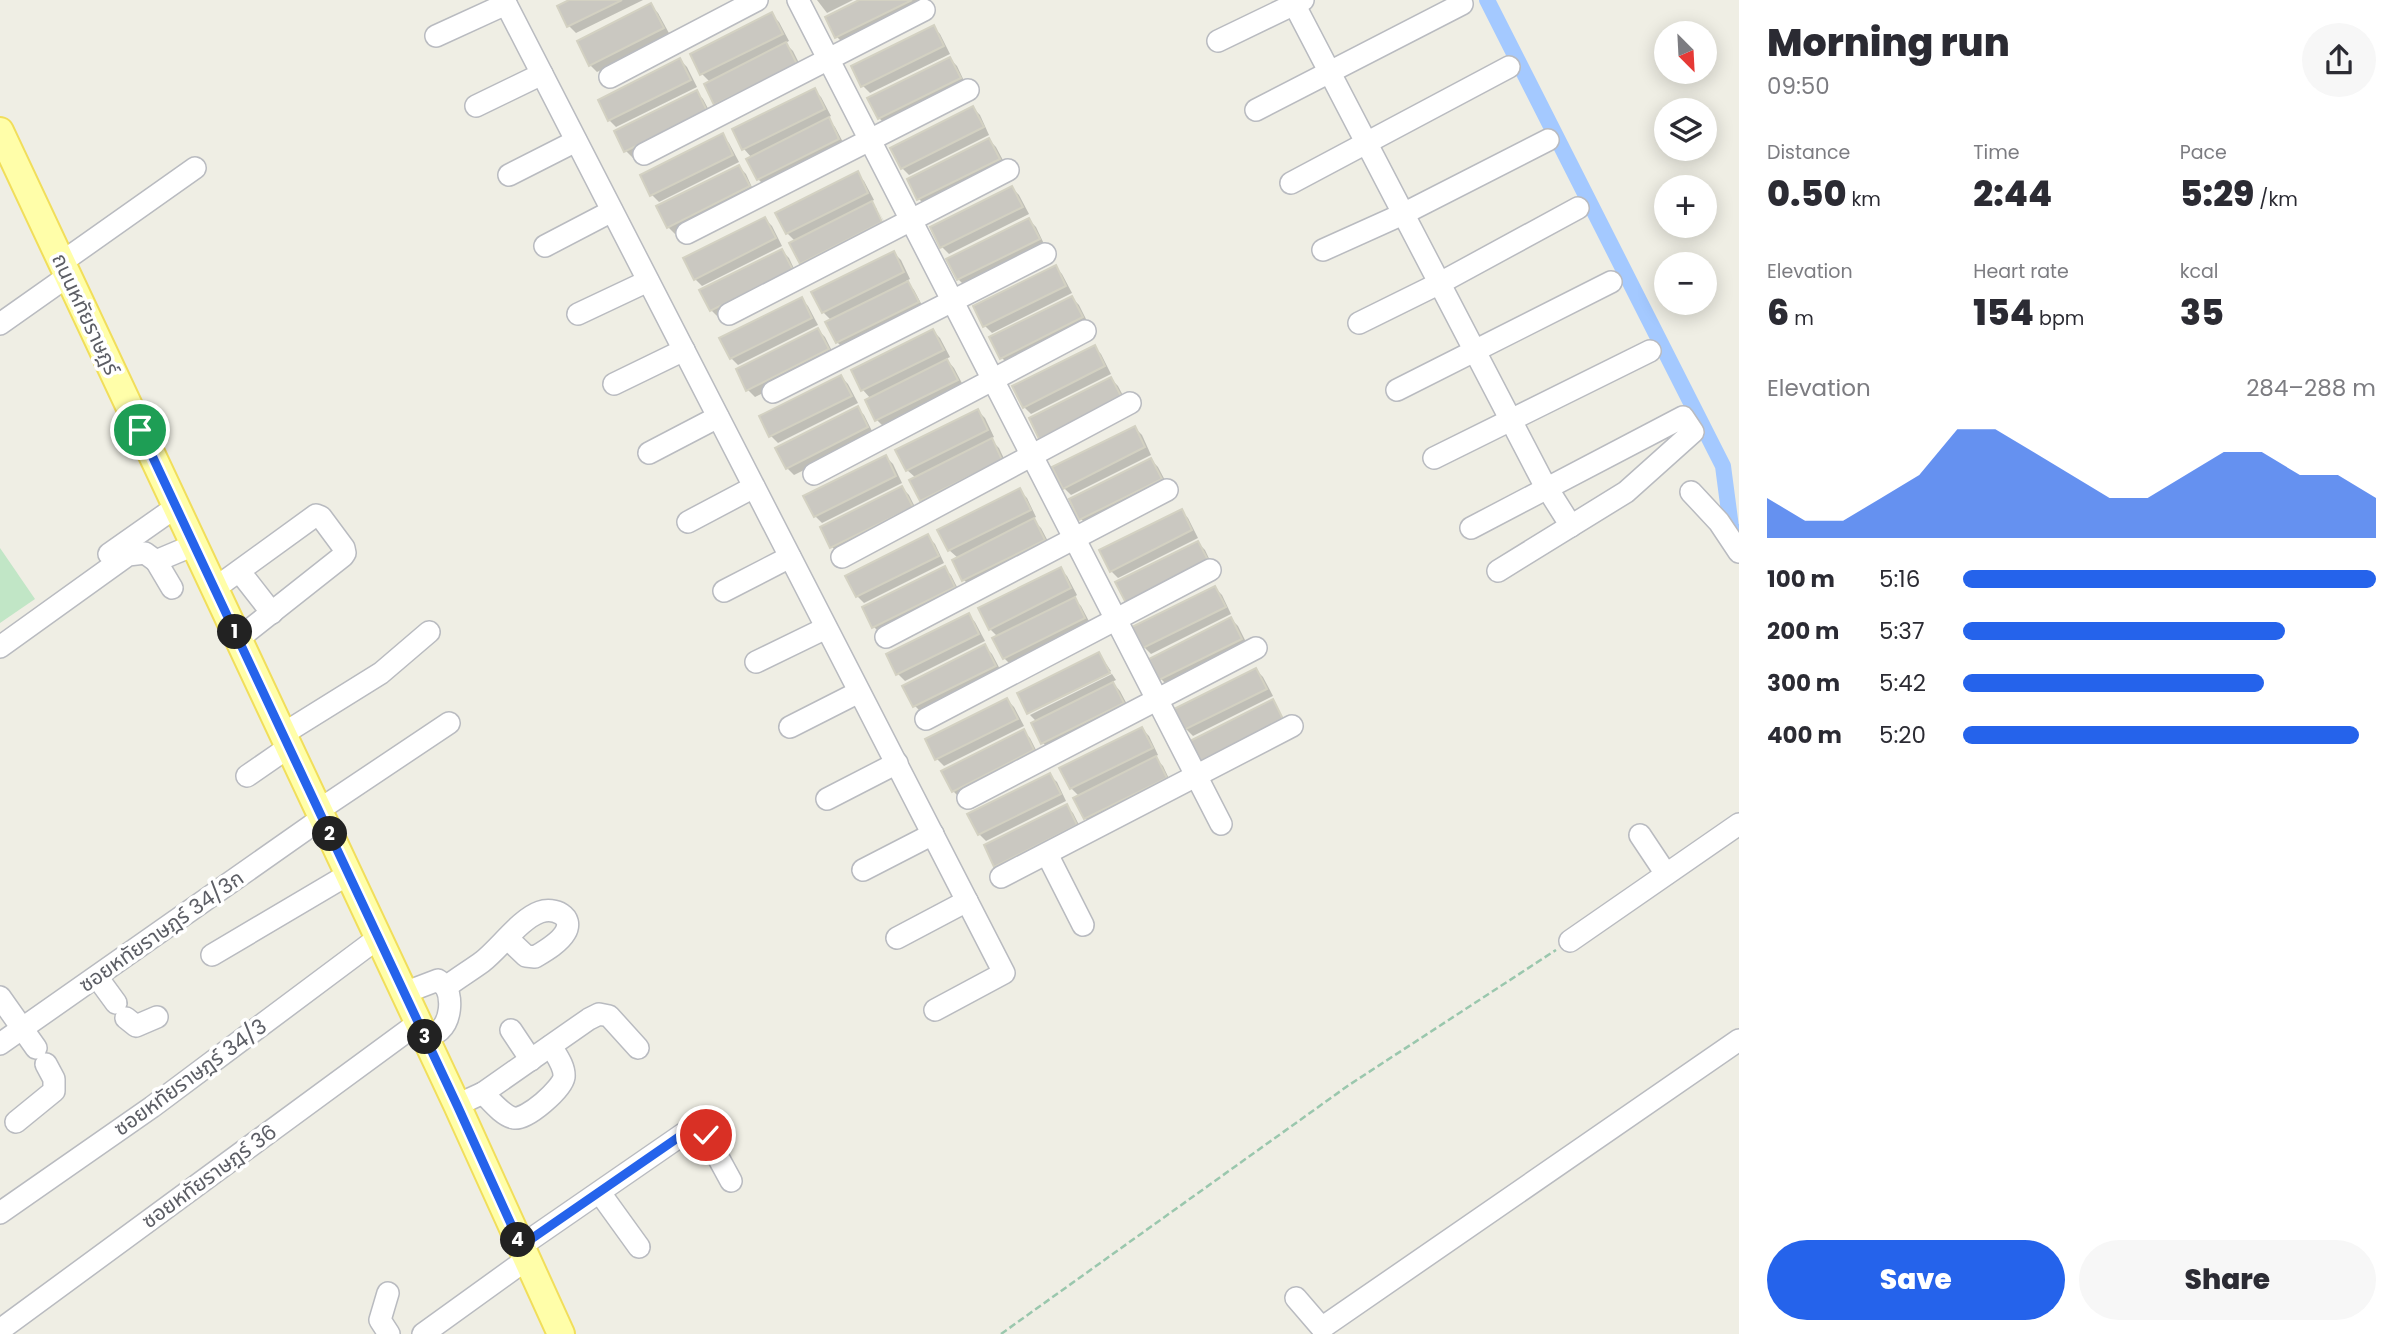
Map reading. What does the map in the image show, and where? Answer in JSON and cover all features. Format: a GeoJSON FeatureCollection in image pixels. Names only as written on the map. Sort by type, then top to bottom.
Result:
{"type":"FeatureCollection","features":[{"type":"Feature","properties":{"kind":"main road","name":"ถนนหทัยราษฎร์"},"geometry":{"type":"LineString","coordinates":[[0,131],[457,1105],[561,1334]]}},
{"type":"Feature","properties":{"kind":"street"},"geometry":{"type":"LineString","coordinates":[[610,77],[757,0]]}},
{"type":"Feature","properties":{"kind":"street"},"geometry":{"type":"LineString","coordinates":[[798,0],[1221,824]]}},
{"type":"Feature","properties":{"kind":"street"},"geometry":{"type":"LineString","coordinates":[[436,36],[505,2],[933,834],[1004,973],[935,1010]]}},
{"type":"Feature","properties":{"kind":"street"},"geometry":{"type":"LineString","coordinates":[[1218,41],[1297,2],[1474,351],[1547,489],[1571,526]]}},
{"type":"Feature","properties":{"kind":"street"},"geometry":{"type":"LineString","coordinates":[[1256,110],[1462,4]]}},
{"type":"Feature","properties":{"kind":"street"},"geometry":{"type":"LineString","coordinates":[[644,154],[924,10]]}},
{"type":"Feature","properties":{"kind":"street"},"geometry":{"type":"LineString","coordinates":[[1291,183],[1509,67]]}},
{"type":"Feature","properties":{"kind":"street"},"geometry":{"type":"LineString","coordinates":[[477,106],[542,74]]}},
{"type":"Feature","properties":{"kind":"street"},"geometry":{"type":"LineString","coordinates":[[687,233],[871,142],[968,90]]}},
{"type":"Feature","properties":{"kind":"street"},"geometry":{"type":"LineString","coordinates":[[1322,250],[1403,214],[1548,140]]}},
{"type":"Feature","properties":{"kind":"street"},"geometry":{"type":"LineString","coordinates":[[509,175],[576,141]]}},
{"type":"Feature","properties":{"kind":"street"},"geometry":{"type":"LineString","coordinates":[[0,324],[65,269],[195,168]]}},
{"type":"Feature","properties":{"kind":"street"},"geometry":{"type":"LineString","coordinates":[[729,314],[1008,170]]}},
{"type":"Feature","properties":{"kind":"street"},"geometry":{"type":"LineString","coordinates":[[1359,323],[1440,283],[1578,208]]}},
{"type":"Feature","properties":{"kind":"street"},"geometry":{"type":"LineString","coordinates":[[545,246],[612,211]]}},
{"type":"Feature","properties":{"kind":"street"},"geometry":{"type":"LineString","coordinates":[[773,392],[1045,254]]}},
{"type":"Feature","properties":{"kind":"street"},"geometry":{"type":"LineString","coordinates":[[578,314],[648,281]]}},
{"type":"Feature","properties":{"kind":"street"},"geometry":{"type":"LineString","coordinates":[[1397,390],[1611,282]]}},
{"type":"Feature","properties":{"kind":"street"},"geometry":{"type":"LineString","coordinates":[[814,474],[1085,331]]}},
{"type":"Feature","properties":{"kind":"street"},"geometry":{"type":"LineString","coordinates":[[614,384],[684,350]]}},
{"type":"Feature","properties":{"kind":"street"},"geometry":{"type":"LineString","coordinates":[[1434,458],[1650,351]]}},
{"type":"Feature","properties":{"kind":"street"},"geometry":{"type":"LineString","coordinates":[[842,557],[1130,404]]}},
{"type":"Feature","properties":{"kind":"street"},"geometry":{"type":"LineString","coordinates":[[649,453],[718,417]]}},
{"type":"Feature","properties":{"kind":"street"},"geometry":{"type":"LineString","coordinates":[[1471,527],[1683,417],[1693,432],[1626,492],[1498,571]]}},
{"type":"Feature","properties":{"kind":"street"},"geometry":{"type":"LineString","coordinates":[[688,522],[754,487]]}},
{"type":"Feature","properties":{"kind":"street"},"geometry":{"type":"LineString","coordinates":[[886,637],[1167,490]]}},
{"type":"Feature","properties":{"kind":"street"},"geometry":{"type":"LineString","coordinates":[[1691,492],[1719,522],[1739,552]]}},
{"type":"Feature","properties":{"kind":"street"},"geometry":{"type":"LineString","coordinates":[[0,633],[176,507]]}},
{"type":"Feature","properties":{"kind":"street"},"geometry":{"type":"LineString","coordinates":[[214,589],[316,515],[321,517],[345,553],[238,639]]}},
{"type":"Feature","properties":{"kind":"street"},"geometry":{"type":"LineString","coordinates":[[156,561],[194,545]]}},
{"type":"Feature","properties":{"kind":"street"},"geometry":{"type":"LineString","coordinates":[[0,647],[128,555],[145,553],[156,561],[172,587]]}},
{"type":"Feature","properties":{"kind":"street"},"geometry":{"type":"LineString","coordinates":[[724,591],[790,557]]}},
{"type":"Feature","properties":{"kind":"street"},"geometry":{"type":"LineString","coordinates":[[926,719],[1210,570]]}},
{"type":"Feature","properties":{"kind":"street"},"geometry":{"type":"LineString","coordinates":[[240,572],[272,614]]}},
{"type":"Feature","properties":{"kind":"street"},"geometry":{"type":"LineString","coordinates":[[757,662],[827,628]]}},
{"type":"Feature","properties":{"kind":"street"},"geometry":{"type":"LineString","coordinates":[[247,776],[286,741],[381,673],[429,632]]}},
{"type":"Feature","properties":{"kind":"street"},"geometry":{"type":"LineString","coordinates":[[968,799],[1256,648]]}},
{"type":"Feature","properties":{"kind":"street"},"geometry":{"type":"LineString","coordinates":[[790,727],[859,692]]}},
{"type":"Feature","properties":{"kind":"street","name":"ซอยหทัยราษฎร์ 34/3ก"},"geometry":{"type":"LineString","coordinates":[[0,1044],[449,723]]}},
{"type":"Feature","properties":{"kind":"street"},"geometry":{"type":"LineString","coordinates":[[1001,877],[1292,726]]}},
{"type":"Feature","properties":{"kind":"street"},"geometry":{"type":"LineString","coordinates":[[827,799],[897,764]]}},
{"type":"Feature","properties":{"kind":"street"},"geometry":{"type":"LineString","coordinates":[[1570,941],[1739,824]]}},
{"type":"Feature","properties":{"kind":"street"},"geometry":{"type":"LineString","coordinates":[[863,870],[933,834]]}},
{"type":"Feature","properties":{"kind":"street"},"geometry":{"type":"LineString","coordinates":[[1640,835],[1667,874]]}},
{"type":"Feature","properties":{"kind":"street"},"geometry":{"type":"LineString","coordinates":[[1047,854],[1083,925]]}},
{"type":"Feature","properties":{"kind":"street"},"geometry":{"type":"LineString","coordinates":[[212,955],[349,874]]}},
{"type":"Feature","properties":{"kind":"street"},"geometry":{"type":"LineString","coordinates":[[897,938],[967,901]]}},
{"type":"Feature","properties":{"kind":"street","name":"ซอยหทัยราษฎร์ 34/3"},"geometry":{"type":"LineString","coordinates":[[0,1213],[152,1107],[378,938]]}},
{"type":"Feature","properties":{"kind":"street"},"geometry":{"type":"LineString","coordinates":[[404,993],[438,980],[446,986],[483,961],[508,939]]}},
{"type":"Feature","properties":{"kind":"street"},"geometry":{"type":"LineString","coordinates":[[97,976],[121,1011],[136,1026],[156,1017]]}},
{"type":"Feature","properties":{"kind":"street","name":"ซอยหทัยราษฎร์ 36"},"geometry":{"type":"LineString","coordinates":[[0,1330],[422,1031],[442,1028],[449,1012],[450,1000],[446,986]]}},
{"type":"Feature","properties":{"kind":"street"},"geometry":{"type":"LineString","coordinates":[[0,998],[54,1079],[54,1091],[16,1122]]}},
{"type":"Feature","properties":{"kind":"street"},"geometry":{"type":"LineString","coordinates":[[457,1105],[483,1093],[589,1018],[599,1014],[609,1016],[638,1048]]}},
{"type":"Feature","properties":{"kind":"street"},"geometry":{"type":"LineString","coordinates":[[511,1030],[531,1060]]}},
{"type":"Feature","properties":{"kind":"street"},"geometry":{"type":"LineString","coordinates":[[1296,1298],[1321,1326],[1326,1325],[1739,1040]]}},
{"type":"Feature","properties":{"kind":"street"},"geometry":{"type":"LineString","coordinates":[[483,1093],[507,1115],[514,1118],[529,1114],[558,1088],[563,1079],[563,1069],[551,1046]]}},
{"type":"Feature","properties":{"kind":"street"},"geometry":{"type":"LineString","coordinates":[[423,1334],[600,1193],[689,1130],[698,1130],[706,1135],[730,1181]]}},
{"type":"Feature","properties":{"kind":"street"},"geometry":{"type":"LineString","coordinates":[[600,1193],[639,1247]]}},
{"type":"Feature","properties":{"kind":"street"},"geometry":{"type":"LineString","coordinates":[[388,1293],[380,1320],[389,1334]]}},
{"type":"Feature","properties":{"kind":"path"},"geometry":{"type":"LineString","coordinates":[[1001,1334],[1349,1085],[1570,941]]}},
{"type":"Feature","properties":{"kind":"green space"},"geometry":{"type":"Polygon","coordinates":[[[0,548],[35,599],[0,623],[0,548]]]}},
{"type":"Feature","properties":{"kind":"building"},"geometry":{"type":"Polygon","coordinates":[[[569,0],[622,0],[567,27],[557,6],[569,0]]]}},
{"type":"Feature","properties":{"kind":"building"},"geometry":{"type":"Polygon","coordinates":[[[859,0],[912,0],[835,38],[825,17],[859,0]]]}},
{"type":"Feature","properties":{"kind":"building"},"geometry":{"type":"Polygon","coordinates":[[[651,3],[664,28],[589,66],[577,41],[651,3]]]}},
{"type":"Feature","properties":{"kind":"building"},"geometry":{"type":"Polygon","coordinates":[[[772,12],[783,34],[700,75],[690,54],[772,12]]]}},
{"type":"Feature","properties":{"kind":"building"},"geometry":{"type":"Polygon","coordinates":[[[934,25],[944,46],[861,87],[851,66],[934,25]]]}},
{"type":"Feature","properties":{"kind":"building"},"geometry":{"type":"Polygon","coordinates":[[[786,42],[797,64],[714,105],[704,84],[786,42]]]}},
{"type":"Feature","properties":{"kind":"building"},"geometry":{"type":"Polygon","coordinates":[[[950,57],[961,78],[878,119],[867,98],[950,57]]]}},
{"type":"Feature","properties":{"kind":"building"},"geometry":{"type":"Polygon","coordinates":[[[680,58],[691,80],[608,121],[598,100],[680,58]]]}},
{"type":"Feature","properties":{"kind":"building"},"geometry":{"type":"Polygon","coordinates":[[[815,88],[825,109],[742,150],[732,129],[815,88]]]}},
{"type":"Feature","properties":{"kind":"building"},"geometry":{"type":"Polygon","coordinates":[[[697,90],[707,111],[624,152],[614,131],[697,90]]]}},
{"type":"Feature","properties":{"kind":"building"},"geometry":{"type":"Polygon","coordinates":[[[973,106],[984,127],[901,169],[890,148],[973,106]]]}},
{"type":"Feature","properties":{"kind":"building"},"geometry":{"type":"Polygon","coordinates":[[[829,117],[839,139],[757,180],[746,159],[829,117]]]}},
{"type":"Feature","properties":{"kind":"building"},"geometry":{"type":"Polygon","coordinates":[[[723,133],[733,155],[650,196],[640,175],[723,133]]]}},
{"type":"Feature","properties":{"kind":"building"},"geometry":{"type":"Polygon","coordinates":[[[989,138],[1000,159],[917,200],[907,179],[989,138]]]}},
{"type":"Feature","properties":{"kind":"building"},"geometry":{"type":"Polygon","coordinates":[[[739,165],[750,186],[667,228],[656,206],[739,165]]]}},
{"type":"Feature","properties":{"kind":"building"},"geometry":{"type":"Polygon","coordinates":[[[858,171],[868,193],[786,234],[775,213],[858,171]]]}},
{"type":"Feature","properties":{"kind":"building"},"geometry":{"type":"Polygon","coordinates":[[[1012,186],[1023,207],[940,248],[930,227],[1012,186]]]}},
{"type":"Feature","properties":{"kind":"building"},"geometry":{"type":"Polygon","coordinates":[[[872,201],[882,222],[800,264],[789,243],[872,201]]]}},
{"type":"Feature","properties":{"kind":"building"},"geometry":{"type":"Polygon","coordinates":[[[765,217],[776,238],[694,280],[683,258],[765,217]]]}},
{"type":"Feature","properties":{"kind":"building"},"geometry":{"type":"Polygon","coordinates":[[[1029,218],[1040,239],[957,280],[946,259],[1029,218]]]}},
{"type":"Feature","properties":{"kind":"building"},"geometry":{"type":"Polygon","coordinates":[[[782,249],[793,270],[710,311],[699,290],[782,249]]]}},
{"type":"Feature","properties":{"kind":"building"},"geometry":{"type":"Polygon","coordinates":[[[894,251],[904,272],[822,313],[811,292],[894,251]]]}},
{"type":"Feature","properties":{"kind":"building"},"geometry":{"type":"Polygon","coordinates":[[[1056,265],[1066,286],[983,327],[973,306],[1056,265]]]}},
{"type":"Feature","properties":{"kind":"building"},"geometry":{"type":"Polygon","coordinates":[[[908,281],[919,302],[836,343],[825,322],[908,281]]]}},
{"type":"Feature","properties":{"kind":"building"},"geometry":{"type":"Polygon","coordinates":[[[1072,296],[1083,317],[1000,359],[989,337],[1072,296]]]}},
{"type":"Feature","properties":{"kind":"building"},"geometry":{"type":"Polygon","coordinates":[[[802,297],[812,318],[730,359],[719,338],[802,297]]]}},
{"type":"Feature","properties":{"kind":"building"},"geometry":{"type":"Polygon","coordinates":[[[818,328],[829,349],[746,391],[736,369],[818,328]]]}},
{"type":"Feature","properties":{"kind":"building"},"geometry":{"type":"Polygon","coordinates":[[[933,329],[944,350],[861,391],[851,370],[933,329]]]}},
{"type":"Feature","properties":{"kind":"building"},"geometry":{"type":"Polygon","coordinates":[[[1095,345],[1105,366],[1023,408],[1012,386],[1095,345]]]}},
{"type":"Feature","properties":{"kind":"building"},"geometry":{"type":"Polygon","coordinates":[[[947,359],[958,380],[875,421],[865,400],[947,359]]]}},
{"type":"Feature","properties":{"kind":"building"},"geometry":{"type":"Polygon","coordinates":[[[841,375],[852,396],[769,437],[759,416],[841,375]]]}},
{"type":"Feature","properties":{"kind":"building"},"geometry":{"type":"Polygon","coordinates":[[[1111,377],[1122,398],[1039,439],[1029,418],[1111,377]]]}},
{"type":"Feature","properties":{"kind":"building"},"geometry":{"type":"Polygon","coordinates":[[[858,406],[868,427],[786,469],[775,448],[858,406]]]}},
{"type":"Feature","properties":{"kind":"building"},"geometry":{"type":"Polygon","coordinates":[[[978,409],[988,430],[906,471],[895,450],[978,409]]]}},
{"type":"Feature","properties":{"kind":"building"},"geometry":{"type":"Polygon","coordinates":[[[1135,426],[1145,447],[1063,489],[1052,467],[1135,426]]]}},
{"type":"Feature","properties":{"kind":"building"},"geometry":{"type":"Polygon","coordinates":[[[992,438],[1002,460],[920,501],[909,480],[992,438]]]}},
{"type":"Feature","properties":{"kind":"building"},"geometry":{"type":"Polygon","coordinates":[[[886,455],[896,476],[814,517],[803,496],[886,455]]]}},
{"type":"Feature","properties":{"kind":"building"},"geometry":{"type":"Polygon","coordinates":[[[1151,458],[1162,479],[1079,520],[1069,499],[1151,458]]]}},
{"type":"Feature","properties":{"kind":"building"},"geometry":{"type":"Polygon","coordinates":[[[902,486],[913,507],[830,548],[820,527],[902,486]]]}},
{"type":"Feature","properties":{"kind":"building"},"geometry":{"type":"Polygon","coordinates":[[[1020,488],[1031,510],[948,551],[937,530],[1020,488]]]}},
{"type":"Feature","properties":{"kind":"building"},"geometry":{"type":"Polygon","coordinates":[[[1182,509],[1192,530],[1110,572],[1099,550],[1182,509]]]}},
{"type":"Feature","properties":{"kind":"building"},"geometry":{"type":"Polygon","coordinates":[[[1034,518],[1045,540],[962,581],[952,560],[1034,518]]]}},
{"type":"Feature","properties":{"kind":"building"},"geometry":{"type":"Polygon","coordinates":[[[928,534],[939,556],[856,597],[845,576],[928,534]]]}},
{"type":"Feature","properties":{"kind":"building"},"geometry":{"type":"Polygon","coordinates":[[[1198,541],[1209,562],[1126,603],[1115,582],[1198,541]]]}},
{"type":"Feature","properties":{"kind":"building"},"geometry":{"type":"Polygon","coordinates":[[[945,566],[955,587],[872,628],[862,607],[945,566]]]}},
{"type":"Feature","properties":{"kind":"building"},"geometry":{"type":"Polygon","coordinates":[[[1061,567],[1071,588],[989,630],[978,608],[1061,567]]]}},
{"type":"Feature","properties":{"kind":"building"},"geometry":{"type":"Polygon","coordinates":[[[1215,586],[1226,607],[1143,648],[1132,627],[1215,586]]]}},
{"type":"Feature","properties":{"kind":"building"},"geometry":{"type":"Polygon","coordinates":[[[1075,597],[1085,618],[1003,659],[992,638],[1075,597]]]}},
{"type":"Feature","properties":{"kind":"building"},"geometry":{"type":"Polygon","coordinates":[[[969,613],[979,634],[896,675],[886,654],[969,613]]]}},
{"type":"Feature","properties":{"kind":"building"},"geometry":{"type":"Polygon","coordinates":[[[1231,617],[1242,639],[1159,680],[1149,659],[1231,617]]]}},
{"type":"Feature","properties":{"kind":"building"},"geometry":{"type":"Polygon","coordinates":[[[985,644],[996,666],[913,707],[902,686],[985,644]]]}},
{"type":"Feature","properties":{"kind":"building"},"geometry":{"type":"Polygon","coordinates":[[[1099,652],[1110,673],[1027,714],[1017,693],[1099,652]]]}},
{"type":"Feature","properties":{"kind":"building"},"geometry":{"type":"Polygon","coordinates":[[[1256,668],[1267,689],[1184,730],[1174,709],[1256,668]]]}},
{"type":"Feature","properties":{"kind":"building"},"geometry":{"type":"Polygon","coordinates":[[[1113,682],[1124,703],[1041,744],[1031,723],[1113,682]]]}},
{"type":"Feature","properties":{"kind":"building"},"geometry":{"type":"Polygon","coordinates":[[[1007,698],[1018,719],[935,760],[925,739],[1007,698]]]}},
{"type":"Feature","properties":{"kind":"building"},"geometry":{"type":"Polygon","coordinates":[[[1273,699],[1284,721],[1201,762],[1190,741],[1273,699]]]}},
{"type":"Feature","properties":{"kind":"building"},"geometry":{"type":"Polygon","coordinates":[[[1142,727],[1153,748],[1070,789],[1059,768],[1142,727]]]}},
{"type":"Feature","properties":{"kind":"building"},"geometry":{"type":"Polygon","coordinates":[[[1024,729],[1034,750],[952,792],[941,771],[1024,729]]]}},
{"type":"Feature","properties":{"kind":"building"},"geometry":{"type":"Polygon","coordinates":[[[1156,756],[1167,778],[1084,819],[1073,798],[1156,756]]]}},
{"type":"Feature","properties":{"kind":"building"},"geometry":{"type":"Polygon","coordinates":[[[1050,773],[1061,794],[978,835],[967,814],[1050,773]]]}},
{"type":"Feature","properties":{"kind":"building"},"geometry":{"type":"Polygon","coordinates":[[[1067,804],[1077,825],[994,867],[984,845],[1067,804]]]}},
{"type":"Feature","properties":{"kind":"waterway"},"geometry":{"type":"LineString","coordinates":[[1487,0],[1723,466],[1731,527],[1739,537]]}},
{"type":"Feature","properties":{"kind":"route"},"geometry":{"type":"LineString","coordinates":[[140,430],[521,1246],[689,1130],[698,1130],[706,1135]]}}]}
